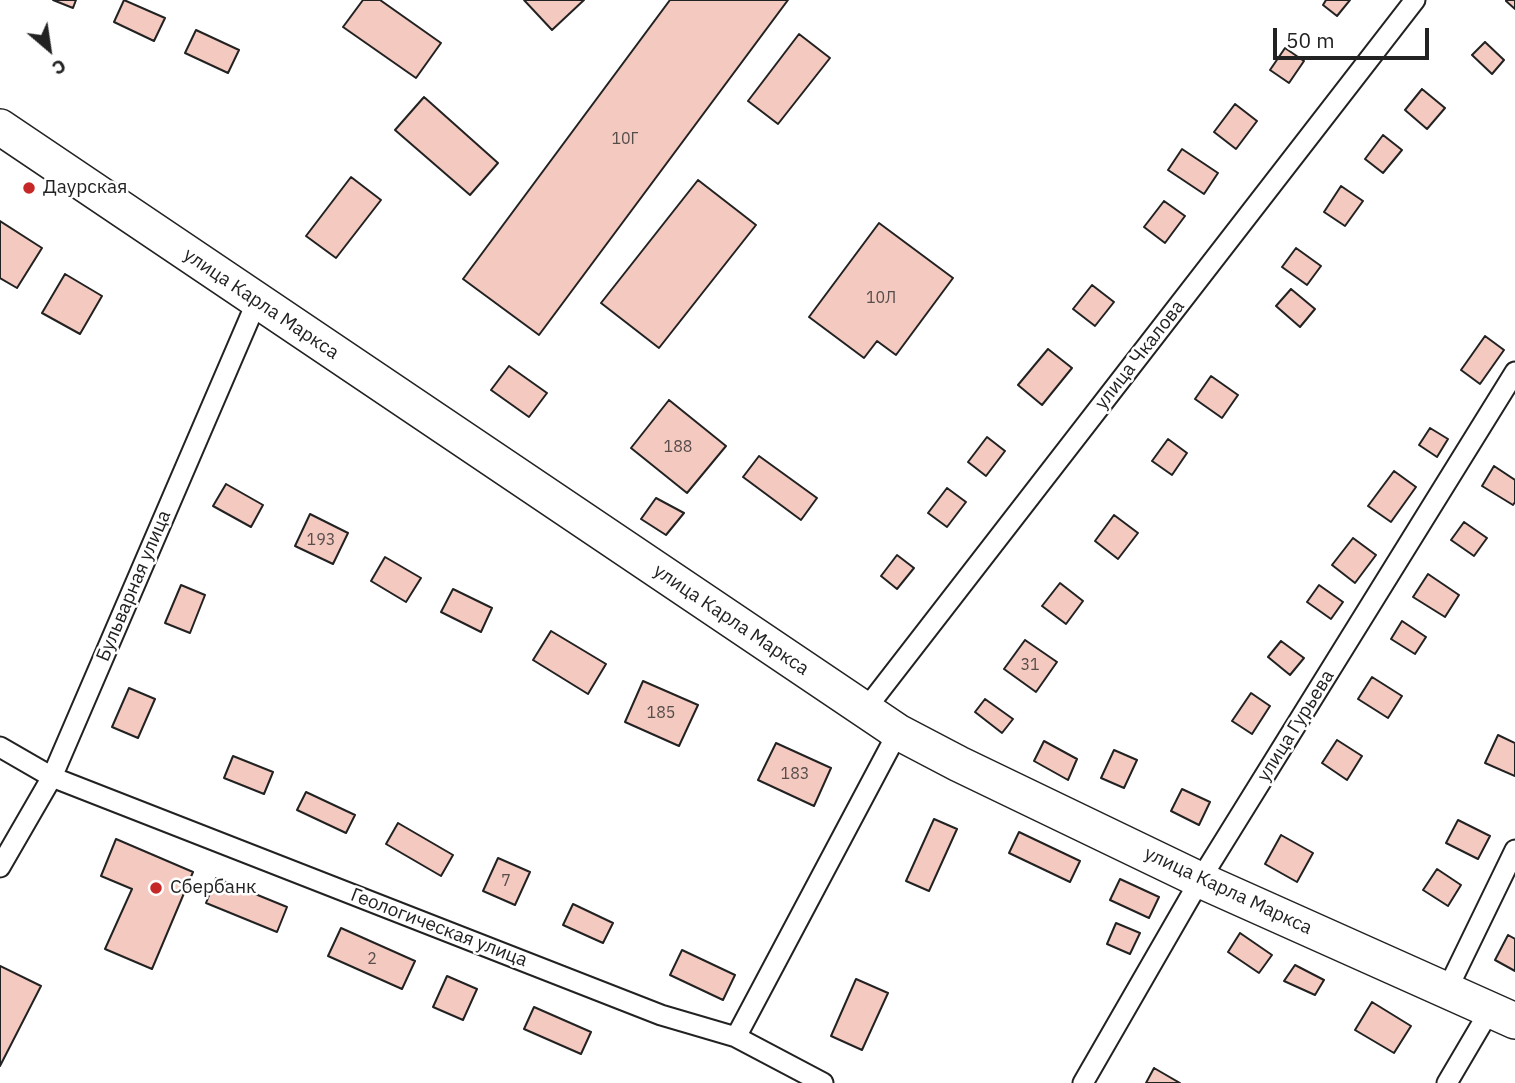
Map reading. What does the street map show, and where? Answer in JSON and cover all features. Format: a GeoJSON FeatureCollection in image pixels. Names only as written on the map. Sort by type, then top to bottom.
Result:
{"type":"FeatureCollection","features":[{"type":"Feature","properties":{"kind":"highway","name":"улица Карла Маркса"},"geometry":{"type":"LineString","coordinates":[[0,127],[898,732],[1200,880],[1502,1016]]}},
{"type":"Feature","properties":{"kind":"street","name":"улица Чкалова"},"geometry":{"type":"LineString","coordinates":[[865,710],[1415,0]]}},
{"type":"Feature","properties":{"kind":"street","name":"Бульварная улица"},"geometry":{"type":"LineString","coordinates":[[0,866],[52,777],[257,301]]}},
{"type":"Feature","properties":{"kind":"street","name":"улица Гурьева"},"geometry":{"type":"LineString","coordinates":[[1083,1083],[1200,880],[1515,372]]}},
{"type":"Feature","properties":{"kind":"street"},"geometry":{"type":"LineString","coordinates":[[736,1037],[898,732]]}},
{"type":"Feature","properties":{"kind":"street","name":"Геологическая улица"},"geometry":{"type":"LineString","coordinates":[[0,747],[52,777],[661,1015],[736,1037],[823,1083]]}},
{"type":"Feature","properties":{"kind":"street"},"geometry":{"type":"LineString","coordinates":[[1447,990],[1515,850]]}},
{"type":"Feature","properties":{"kind":"street"},"geometry":{"type":"LineString","coordinates":[[1447,1083],[1502,1016]]}},
{"type":"Feature","properties":{"kind":"building"},"geometry":{"type":"Polygon","coordinates":[[[53,0],[76,0],[73,8],[53,0]]]}},
{"type":"Feature","properties":{"kind":"building"},"geometry":{"type":"Polygon","coordinates":[[[124,0],[165,18],[154,41],[114,22],[124,0]]]}},
{"type":"Feature","properties":{"kind":"building"},"geometry":{"type":"Polygon","coordinates":[[[363,0],[380,0],[441,43],[416,78],[343,27],[363,0]]]}},
{"type":"Feature","properties":{"kind":"building"},"geometry":{"type":"Polygon","coordinates":[[[524,0],[584,0],[552,30],[524,0]]]}},
{"type":"Feature","properties":{"kind":"building"},"geometry":{"type":"Polygon","coordinates":[[[670,0],[788,0],[539,335],[463,279],[670,0]]]}},
{"type":"Feature","properties":{"kind":"building"},"geometry":{"type":"Polygon","coordinates":[[[1326,0],[1350,0],[1337,16],[1323,5],[1326,0]]]}},
{"type":"Feature","properties":{"kind":"building"},"geometry":{"type":"Polygon","coordinates":[[[1506,0],[1515,0],[1515,9],[1506,1],[1506,0]]]}},
{"type":"Feature","properties":{"kind":"building"},"geometry":{"type":"Polygon","coordinates":[[[196,30],[239,50],[228,73],[185,53],[196,30]]]}},
{"type":"Feature","properties":{"kind":"building"},"geometry":{"type":"Polygon","coordinates":[[[799,34],[830,58],[778,124],[748,101],[799,34]]]}},
{"type":"Feature","properties":{"kind":"building"},"geometry":{"type":"Polygon","coordinates":[[[1485,42],[1504,60],[1492,74],[1472,55],[1485,42]]]}},
{"type":"Feature","properties":{"kind":"building"},"geometry":{"type":"Polygon","coordinates":[[[1285,48],[1304,61],[1289,83],[1270,70],[1285,48]]]}},
{"type":"Feature","properties":{"kind":"building"},"geometry":{"type":"Polygon","coordinates":[[[1422,89],[1445,108],[1427,129],[1405,110],[1422,89]]]}},
{"type":"Feature","properties":{"kind":"building"},"geometry":{"type":"Polygon","coordinates":[[[424,97],[498,163],[470,195],[395,130],[424,97]]]}},
{"type":"Feature","properties":{"kind":"building"},"geometry":{"type":"Polygon","coordinates":[[[1235,104],[1257,121],[1236,149],[1214,132],[1235,104]]]}},
{"type":"Feature","properties":{"kind":"building"},"geometry":{"type":"Polygon","coordinates":[[[1383,135],[1402,150],[1383,173],[1365,159],[1383,135]]]}},
{"type":"Feature","properties":{"kind":"building"},"geometry":{"type":"Polygon","coordinates":[[[1182,149],[1218,173],[1204,194],[1168,170],[1182,149]]]}},
{"type":"Feature","properties":{"kind":"building"},"geometry":{"type":"Polygon","coordinates":[[[351,177],[381,200],[336,258],[306,236],[351,177]]]}},
{"type":"Feature","properties":{"kind":"building"},"geometry":{"type":"Polygon","coordinates":[[[698,180],[756,225],[659,348],[601,303],[698,180]]]}},
{"type":"Feature","properties":{"kind":"building"},"geometry":{"type":"Polygon","coordinates":[[[1341,186],[1363,201],[1345,226],[1324,212],[1341,186]]]}},
{"type":"Feature","properties":{"kind":"building"},"geometry":{"type":"Polygon","coordinates":[[[1164,201],[1185,216],[1165,243],[1144,227],[1164,201]]]}},
{"type":"Feature","properties":{"kind":"building"},"geometry":{"type":"Polygon","coordinates":[[[0,221],[42,248],[17,288],[0,278],[0,221]]]}},
{"type":"Feature","properties":{"kind":"building"},"geometry":{"type":"Polygon","coordinates":[[[879,223],[953,278],[896,355],[877,341],[864,358],[809,317],[879,223]]]}},
{"type":"Feature","properties":{"kind":"building"},"geometry":{"type":"Polygon","coordinates":[[[1296,248],[1321,266],[1307,285],[1282,267],[1296,248]]]}},
{"type":"Feature","properties":{"kind":"building"},"geometry":{"type":"Polygon","coordinates":[[[65,274],[102,296],[80,334],[42,313],[65,274]]]}},
{"type":"Feature","properties":{"kind":"building"},"geometry":{"type":"Polygon","coordinates":[[[1092,285],[1114,302],[1095,326],[1073,309],[1092,285]]]}},
{"type":"Feature","properties":{"kind":"building"},"geometry":{"type":"Polygon","coordinates":[[[1291,289],[1315,309],[1300,327],[1276,306],[1291,289]]]}},
{"type":"Feature","properties":{"kind":"building"},"geometry":{"type":"Polygon","coordinates":[[[1485,336],[1504,350],[1480,384],[1461,370],[1485,336]]]}},
{"type":"Feature","properties":{"kind":"building"},"geometry":{"type":"Polygon","coordinates":[[[1048,349],[1072,368],[1042,405],[1018,385],[1048,349]]]}},
{"type":"Feature","properties":{"kind":"building"},"geometry":{"type":"Polygon","coordinates":[[[509,366],[547,393],[529,417],[491,390],[509,366]]]}},
{"type":"Feature","properties":{"kind":"building"},"geometry":{"type":"Polygon","coordinates":[[[1211,376],[1238,395],[1222,418],[1195,399],[1211,376]]]}},
{"type":"Feature","properties":{"kind":"building"},"geometry":{"type":"Polygon","coordinates":[[[669,400],[726,446],[687,493],[631,448],[669,400]]]}},
{"type":"Feature","properties":{"kind":"building"},"geometry":{"type":"Polygon","coordinates":[[[1430,428],[1448,439],[1437,457],[1419,445],[1430,428]]]}},
{"type":"Feature","properties":{"kind":"building"},"geometry":{"type":"Polygon","coordinates":[[[987,437],[1005,451],[986,476],[968,462],[987,437]]]}},
{"type":"Feature","properties":{"kind":"building"},"geometry":{"type":"Polygon","coordinates":[[[1168,439],[1187,453],[1172,475],[1152,461],[1168,439]]]}},
{"type":"Feature","properties":{"kind":"building"},"geometry":{"type":"Polygon","coordinates":[[[759,456],[817,498],[801,520],[743,477],[759,456]]]}},
{"type":"Feature","properties":{"kind":"building"},"geometry":{"type":"Polygon","coordinates":[[[1494,466],[1515,480],[1513,505],[1482,486],[1494,466]]]}},
{"type":"Feature","properties":{"kind":"building"},"geometry":{"type":"Polygon","coordinates":[[[1394,471],[1416,487],[1391,522],[1368,506],[1394,471]]]}},
{"type":"Feature","properties":{"kind":"building"},"geometry":{"type":"Polygon","coordinates":[[[226,484],[263,505],[251,527],[213,506],[226,484]]]}},
{"type":"Feature","properties":{"kind":"building"},"geometry":{"type":"Polygon","coordinates":[[[947,488],[966,502],[947,527],[928,513],[947,488]]]}},
{"type":"Feature","properties":{"kind":"building"},"geometry":{"type":"Polygon","coordinates":[[[656,498],[684,513],[666,535],[641,519],[656,498]]]}},
{"type":"Feature","properties":{"kind":"building"},"geometry":{"type":"Polygon","coordinates":[[[310,514],[348,533],[333,564],[295,546],[310,514]]]}},
{"type":"Feature","properties":{"kind":"building"},"geometry":{"type":"Polygon","coordinates":[[[1114,515],[1138,533],[1118,559],[1095,541],[1114,515]]]}},
{"type":"Feature","properties":{"kind":"building"},"geometry":{"type":"Polygon","coordinates":[[[1464,522],[1487,538],[1474,556],[1451,540],[1464,522]]]}},
{"type":"Feature","properties":{"kind":"building"},"geometry":{"type":"Polygon","coordinates":[[[1353,538],[1376,555],[1355,583],[1332,565],[1353,538]]]}},
{"type":"Feature","properties":{"kind":"building"},"geometry":{"type":"Polygon","coordinates":[[[897,555],[914,568],[897,589],[881,576],[897,555]]]}},
{"type":"Feature","properties":{"kind":"building"},"geometry":{"type":"Polygon","coordinates":[[[385,557],[421,578],[406,602],[371,581],[385,557]]]}},
{"type":"Feature","properties":{"kind":"building"},"geometry":{"type":"Polygon","coordinates":[[[1428,574],[1459,595],[1445,617],[1413,597],[1428,574]]]}},
{"type":"Feature","properties":{"kind":"building"},"geometry":{"type":"Polygon","coordinates":[[[1060,583],[1083,601],[1066,624],[1042,606],[1060,583]]]}},
{"type":"Feature","properties":{"kind":"building"},"geometry":{"type":"Polygon","coordinates":[[[181,585],[205,595],[190,633],[165,623],[181,585]]]}},
{"type":"Feature","properties":{"kind":"building"},"geometry":{"type":"Polygon","coordinates":[[[1319,585],[1343,602],[1331,619],[1307,602],[1319,585]]]}},
{"type":"Feature","properties":{"kind":"building"},"geometry":{"type":"Polygon","coordinates":[[[453,589],[492,608],[481,632],[441,612],[453,589]]]}},
{"type":"Feature","properties":{"kind":"building"},"geometry":{"type":"Polygon","coordinates":[[[1402,621],[1426,637],[1415,654],[1391,639],[1402,621]]]}},
{"type":"Feature","properties":{"kind":"building"},"geometry":{"type":"Polygon","coordinates":[[[551,631],[606,664],[588,694],[533,660],[551,631]]]}},
{"type":"Feature","properties":{"kind":"building"},"geometry":{"type":"Polygon","coordinates":[[[1025,640],[1057,662],[1036,692],[1004,669],[1025,640]]]}},
{"type":"Feature","properties":{"kind":"building"},"geometry":{"type":"Polygon","coordinates":[[[1281,641],[1304,658],[1290,675],[1268,657],[1281,641]]]}},
{"type":"Feature","properties":{"kind":"building"},"geometry":{"type":"Polygon","coordinates":[[[1372,677],[1402,696],[1388,718],[1358,699],[1372,677]]]}},
{"type":"Feature","properties":{"kind":"building"},"geometry":{"type":"Polygon","coordinates":[[[643,681],[698,705],[679,746],[625,722],[643,681]]]}},
{"type":"Feature","properties":{"kind":"building"},"geometry":{"type":"Polygon","coordinates":[[[129,688],[155,699],[138,738],[112,727],[129,688]]]}},
{"type":"Feature","properties":{"kind":"building"},"geometry":{"type":"Polygon","coordinates":[[[1251,693],[1270,706],[1252,734],[1232,721],[1251,693]]]}},
{"type":"Feature","properties":{"kind":"building"},"geometry":{"type":"Polygon","coordinates":[[[985,699],[1013,719],[1002,733],[975,712],[985,699]]]}},
{"type":"Feature","properties":{"kind":"building"},"geometry":{"type":"Polygon","coordinates":[[[1498,735],[1515,743],[1515,776],[1485,763],[1498,735]]]}},
{"type":"Feature","properties":{"kind":"building"},"geometry":{"type":"Polygon","coordinates":[[[1337,740],[1362,756],[1347,780],[1322,763],[1337,740]]]}},
{"type":"Feature","properties":{"kind":"building"},"geometry":{"type":"Polygon","coordinates":[[[1044,741],[1077,759],[1068,780],[1034,761],[1044,741]]]}},
{"type":"Feature","properties":{"kind":"building"},"geometry":{"type":"Polygon","coordinates":[[[776,743],[831,768],[814,806],[758,780],[776,743]]]}},
{"type":"Feature","properties":{"kind":"building"},"geometry":{"type":"Polygon","coordinates":[[[1114,750],[1137,760],[1124,788],[1101,778],[1114,750]]]}},
{"type":"Feature","properties":{"kind":"building"},"geometry":{"type":"Polygon","coordinates":[[[233,756],[273,772],[264,794],[224,778],[233,756]]]}},
{"type":"Feature","properties":{"kind":"building"},"geometry":{"type":"Polygon","coordinates":[[[1182,789],[1210,802],[1199,825],[1171,811],[1182,789]]]}},
{"type":"Feature","properties":{"kind":"building"},"geometry":{"type":"Polygon","coordinates":[[[306,792],[355,815],[346,833],[297,810],[306,792]]]}},
{"type":"Feature","properties":{"kind":"building"},"geometry":{"type":"Polygon","coordinates":[[[934,819],[957,829],[929,891],[906,881],[934,819]]]}},
{"type":"Feature","properties":{"kind":"building"},"geometry":{"type":"Polygon","coordinates":[[[1458,820],[1490,836],[1478,859],[1446,843],[1458,820]]]}},
{"type":"Feature","properties":{"kind":"building"},"geometry":{"type":"Polygon","coordinates":[[[398,823],[453,855],[441,876],[386,844],[398,823]]]}},
{"type":"Feature","properties":{"kind":"building"},"geometry":{"type":"Polygon","coordinates":[[[1019,832],[1080,861],[1070,882],[1009,853],[1019,832]]]}},
{"type":"Feature","properties":{"kind":"building"},"geometry":{"type":"Polygon","coordinates":[[[1281,835],[1313,853],[1297,882],[1265,864],[1281,835]]]}},
{"type":"Feature","properties":{"kind":"building"},"geometry":{"type":"Polygon","coordinates":[[[116,839],[193,872],[152,969],[105,949],[132,889],[101,876],[116,839]]]}},
{"type":"Feature","properties":{"kind":"building"},"geometry":{"type":"Polygon","coordinates":[[[498,858],[530,872],[515,905],[483,891],[498,858]]]}},
{"type":"Feature","properties":{"kind":"building"},"geometry":{"type":"Polygon","coordinates":[[[1437,869],[1461,885],[1448,906],[1423,890],[1437,869]]]}},
{"type":"Feature","properties":{"kind":"building"},"geometry":{"type":"Polygon","coordinates":[[[216,878],[287,907],[277,932],[206,903],[216,878]]]}},
{"type":"Feature","properties":{"kind":"building"},"geometry":{"type":"Polygon","coordinates":[[[1120,879],[1159,897],[1149,918],[1110,900],[1120,879]]]}},
{"type":"Feature","properties":{"kind":"building"},"geometry":{"type":"Polygon","coordinates":[[[573,904],[613,923],[603,943],[563,925],[573,904]]]}},
{"type":"Feature","properties":{"kind":"building"},"geometry":{"type":"Polygon","coordinates":[[[1116,923],[1140,933],[1130,954],[1107,944],[1116,923]]]}},
{"type":"Feature","properties":{"kind":"building"},"geometry":{"type":"Polygon","coordinates":[[[341,928],[415,961],[402,989],[328,956],[341,928]]]}},
{"type":"Feature","properties":{"kind":"building"},"geometry":{"type":"Polygon","coordinates":[[[1240,933],[1272,955],[1259,973],[1228,952],[1240,933]]]}},
{"type":"Feature","properties":{"kind":"building"},"geometry":{"type":"Polygon","coordinates":[[[1508,935],[1515,939],[1515,971],[1495,960],[1508,935]]]}},
{"type":"Feature","properties":{"kind":"building"},"geometry":{"type":"Polygon","coordinates":[[[682,950],[735,975],[723,1000],[670,975],[682,950]]]}},
{"type":"Feature","properties":{"kind":"building"},"geometry":{"type":"Polygon","coordinates":[[[1295,965],[1324,980],[1315,995],[1284,981],[1295,965]]]}},
{"type":"Feature","properties":{"kind":"building"},"geometry":{"type":"Polygon","coordinates":[[[0,966],[41,986],[0,1066],[0,966]]]}},
{"type":"Feature","properties":{"kind":"building"},"geometry":{"type":"Polygon","coordinates":[[[447,976],[477,989],[463,1020],[433,1007],[447,976]]]}},
{"type":"Feature","properties":{"kind":"building"},"geometry":{"type":"Polygon","coordinates":[[[856,979],[888,993],[862,1050],[831,1036],[856,979]]]}},
{"type":"Feature","properties":{"kind":"building"},"geometry":{"type":"Polygon","coordinates":[[[1372,1002],[1411,1026],[1394,1053],[1355,1030],[1372,1002]]]}},
{"type":"Feature","properties":{"kind":"building"},"geometry":{"type":"Polygon","coordinates":[[[534,1007],[591,1032],[581,1054],[524,1029],[534,1007]]]}},
{"type":"Feature","properties":{"kind":"building"},"geometry":{"type":"Polygon","coordinates":[[[1154,1068],[1180,1083],[1146,1083],[1154,1068]]]}},
{"type":"Feature","properties":{"kind":"place","name":"Даурская"},"geometry":{"type":"Point","coordinates":[29,188]}},
{"type":"Feature","properties":{"kind":"place","name":"Сбербанк"},"geometry":{"type":"Point","coordinates":[156,888]}}]}
